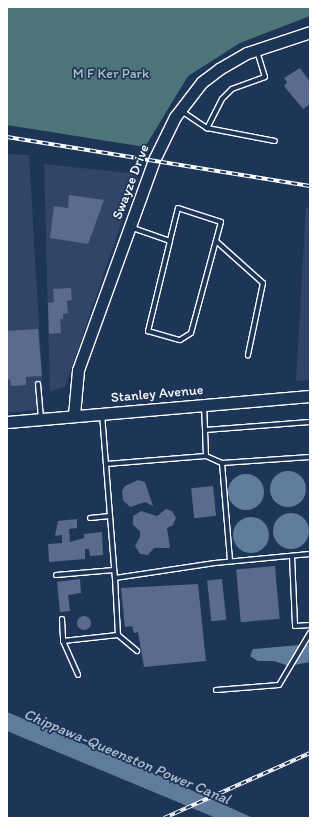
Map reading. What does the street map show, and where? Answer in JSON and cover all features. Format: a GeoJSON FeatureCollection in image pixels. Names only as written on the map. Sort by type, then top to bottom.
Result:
{"type":"FeatureCollection","features":[{"type":"Feature","properties":{"kind":"street","name":"Swayze Drive"},"geometry":{"type":"LineString","coordinates":[[74,416],[78,370],[154,160],[180,110],[202,82],[218,69],[256,49],[310,32]]}},
{"type":"Feature","properties":{"kind":"street","name":"Stanley Avenue"},"geometry":{"type":"LineString","coordinates":[[7,422],[310,396]]}},
{"type":"Feature","properties":{"kind":"lane"},"geometry":{"type":"LineString","coordinates":[[207,128],[222,99],[232,89],[265,76],[256,49]]}},
{"type":"Feature","properties":{"kind":"lane"},"geometry":{"type":"LineString","coordinates":[[180,110],[207,128],[275,141]]}},
{"type":"Feature","properties":{"kind":"lane"},"geometry":{"type":"LineString","coordinates":[[178,208],[221,222],[191,333],[180,340],[148,331],[170,241],[178,208]]}},
{"type":"Feature","properties":{"kind":"lane"},"geometry":{"type":"LineString","coordinates":[[129,227],[170,241]]}},
{"type":"Feature","properties":{"kind":"lane"},"geometry":{"type":"LineString","coordinates":[[216,241],[263,283],[248,354]]}},
{"type":"Feature","properties":{"kind":"lane"},"geometry":{"type":"LineString","coordinates":[[38,384],[41,419]]}},
{"type":"Feature","properties":{"kind":"lane"},"geometry":{"type":"LineString","coordinates":[[204,405],[206,456]]}},
{"type":"Feature","properties":{"kind":"lane"},"geometry":{"type":"LineString","coordinates":[[102,413],[118,635]]}},
{"type":"Feature","properties":{"kind":"lane"},"geometry":{"type":"LineString","coordinates":[[205,430],[310,422]]}},
{"type":"Feature","properties":{"kind":"lane"},"geometry":{"type":"LineString","coordinates":[[106,464],[206,456],[222,463],[310,457]]}},
{"type":"Feature","properties":{"kind":"lane"},"geometry":{"type":"LineString","coordinates":[[222,463],[230,561]]}},
{"type":"Feature","properties":{"kind":"lane"},"geometry":{"type":"LineString","coordinates":[[90,518],[110,516]]}},
{"type":"Feature","properties":{"kind":"lane"},"geometry":{"type":"LineString","coordinates":[[115,578],[230,561],[310,554]]}},
{"type":"Feature","properties":{"kind":"lane"},"geometry":{"type":"LineString","coordinates":[[292,556],[295,626],[310,625]]}},
{"type":"Feature","properties":{"kind":"lane"},"geometry":{"type":"LineString","coordinates":[[56,575],[114,570]]}},
{"type":"Feature","properties":{"kind":"lane"},"geometry":{"type":"LineString","coordinates":[[62,619],[63,641],[78,675]]}},
{"type":"Feature","properties":{"kind":"lane"},"geometry":{"type":"LineString","coordinates":[[216,690],[279,685],[310,633]]}},
{"type":"Feature","properties":{"kind":"lane"},"geometry":{"type":"LineString","coordinates":[[63,641],[118,635],[137,651]]}},
{"type":"Feature","properties":{"kind":"shaded area"},"geometry":{"type":"Polygon","coordinates":[[[7,154],[29,155],[44,409],[7,413],[7,154]]]}},
{"type":"Feature","properties":{"kind":"shaded area"},"geometry":{"type":"Polygon","coordinates":[[[44,164],[138,174],[65,387],[50,391],[44,164]]]}},
{"type":"Feature","properties":{"kind":"shaded area"},"geometry":{"type":"Polygon","coordinates":[[[306,207],[310,208],[310,380],[296,381],[306,207]]]}},
{"type":"Feature","properties":{"kind":"shaded area"},"geometry":{"type":"Polygon","coordinates":[[[288,471],[298,474],[303,479],[306,489],[303,499],[298,504],[288,507],[278,504],[273,499],[270,489],[273,479],[278,474],[288,471]]]}},
{"type":"Feature","properties":{"kind":"shaded area"},"geometry":{"type":"Polygon","coordinates":[[[246,474],[256,477],[261,482],[264,492],[261,502],[256,507],[246,510],[236,507],[231,502],[228,492],[231,482],[236,477],[246,474]]]}},
{"type":"Feature","properties":{"kind":"shaded area"},"geometry":{"type":"Polygon","coordinates":[[[291,513],[301,516],[306,521],[309,531],[306,541],[301,546],[291,549],[281,546],[276,541],[273,531],[276,521],[281,516],[291,513]]]}},
{"type":"Feature","properties":{"kind":"shaded area"},"geometry":{"type":"Polygon","coordinates":[[[251,517],[261,520],[266,525],[269,535],[266,545],[261,550],[251,553],[241,550],[236,545],[233,535],[236,525],[241,520],[251,517]]]}},
{"type":"Feature","properties":{"kind":"shaded area"},"geometry":{"type":"Polygon","coordinates":[[[310,644],[310,662],[289,666],[274,661],[258,661],[250,656],[253,649],[310,644]]]}},
{"type":"Feature","properties":{"kind":"shaded area","name":"Chippawa-Queenston Power Canal"},"geometry":{"type":"Polygon","coordinates":[[[7,712],[158,775],[253,818],[216,818],[7,731],[7,712]]]}},
{"type":"Feature","properties":{"kind":"green space","name":"M F Ker Park"},"geometry":{"type":"Polygon","coordinates":[[[7,7],[310,7],[310,16],[240,43],[188,76],[145,147],[7,125],[7,7]]]}},
{"type":"Feature","properties":{"kind":"building"},"geometry":{"type":"Polygon","coordinates":[[[300,68],[310,82],[310,104],[303,109],[284,86],[287,82],[284,78],[300,68]]]}},
{"type":"Feature","properties":{"kind":"building"},"geometry":{"type":"Polygon","coordinates":[[[69,195],[104,200],[88,244],[50,238],[54,206],[68,208],[69,195]]]}},
{"type":"Feature","properties":{"kind":"building"},"geometry":{"type":"Polygon","coordinates":[[[71,288],[72,300],[67,301],[68,313],[63,314],[63,319],[60,319],[61,333],[49,334],[48,303],[54,302],[53,289],[71,288]]]}},
{"type":"Feature","properties":{"kind":"building"},"geometry":{"type":"Polygon","coordinates":[[[38,329],[42,376],[26,377],[26,385],[11,386],[10,379],[7,380],[7,331],[38,329]]]}},
{"type":"Feature","properties":{"kind":"building"},"geometry":{"type":"Polygon","coordinates":[[[138,480],[145,482],[153,506],[145,502],[130,507],[123,500],[122,491],[125,486],[138,480]]]}},
{"type":"Feature","properties":{"kind":"building"},"geometry":{"type":"Polygon","coordinates":[[[213,486],[216,516],[194,518],[191,488],[213,486]]]}},
{"type":"Feature","properties":{"kind":"building"},"geometry":{"type":"Polygon","coordinates":[[[166,509],[172,511],[176,518],[173,525],[167,528],[170,548],[154,548],[148,555],[140,554],[135,546],[140,537],[140,531],[133,525],[133,516],[141,511],[157,516],[166,509]]]}},
{"type":"Feature","properties":{"kind":"building"},"geometry":{"type":"Polygon","coordinates":[[[77,519],[77,528],[69,529],[70,542],[84,538],[84,534],[102,532],[103,555],[90,556],[89,549],[85,549],[85,559],[49,562],[48,544],[62,543],[62,535],[55,536],[58,521],[77,519]]]}},
{"type":"Feature","properties":{"kind":"building"},"geometry":{"type":"Polygon","coordinates":[[[275,566],[280,619],[241,622],[236,569],[275,566]]]}},
{"type":"Feature","properties":{"kind":"building"},"geometry":{"type":"Polygon","coordinates":[[[80,579],[81,593],[68,595],[70,611],[60,612],[57,582],[80,579]]]}},
{"type":"Feature","properties":{"kind":"building"},"geometry":{"type":"Polygon","coordinates":[[[222,579],[226,620],[211,621],[207,581],[222,579]]]}},
{"type":"Feature","properties":{"kind":"building"},"geometry":{"type":"Polygon","coordinates":[[[198,584],[206,661],[144,667],[138,632],[134,633],[132,626],[125,627],[121,588],[198,584]]]}},
{"type":"Feature","properties":{"kind":"building"},"geometry":{"type":"Polygon","coordinates":[[[84,616],[89,618],[91,623],[89,628],[84,630],[79,628],[77,623],[79,618],[84,616]]]}},
{"type":"Feature","properties":{"kind":"railway"},"geometry":{"type":"LineString","coordinates":[[7,137],[310,186]]}},
{"type":"Feature","properties":{"kind":"railway"},"geometry":{"type":"LineString","coordinates":[[164,818],[310,753]]}}]}
